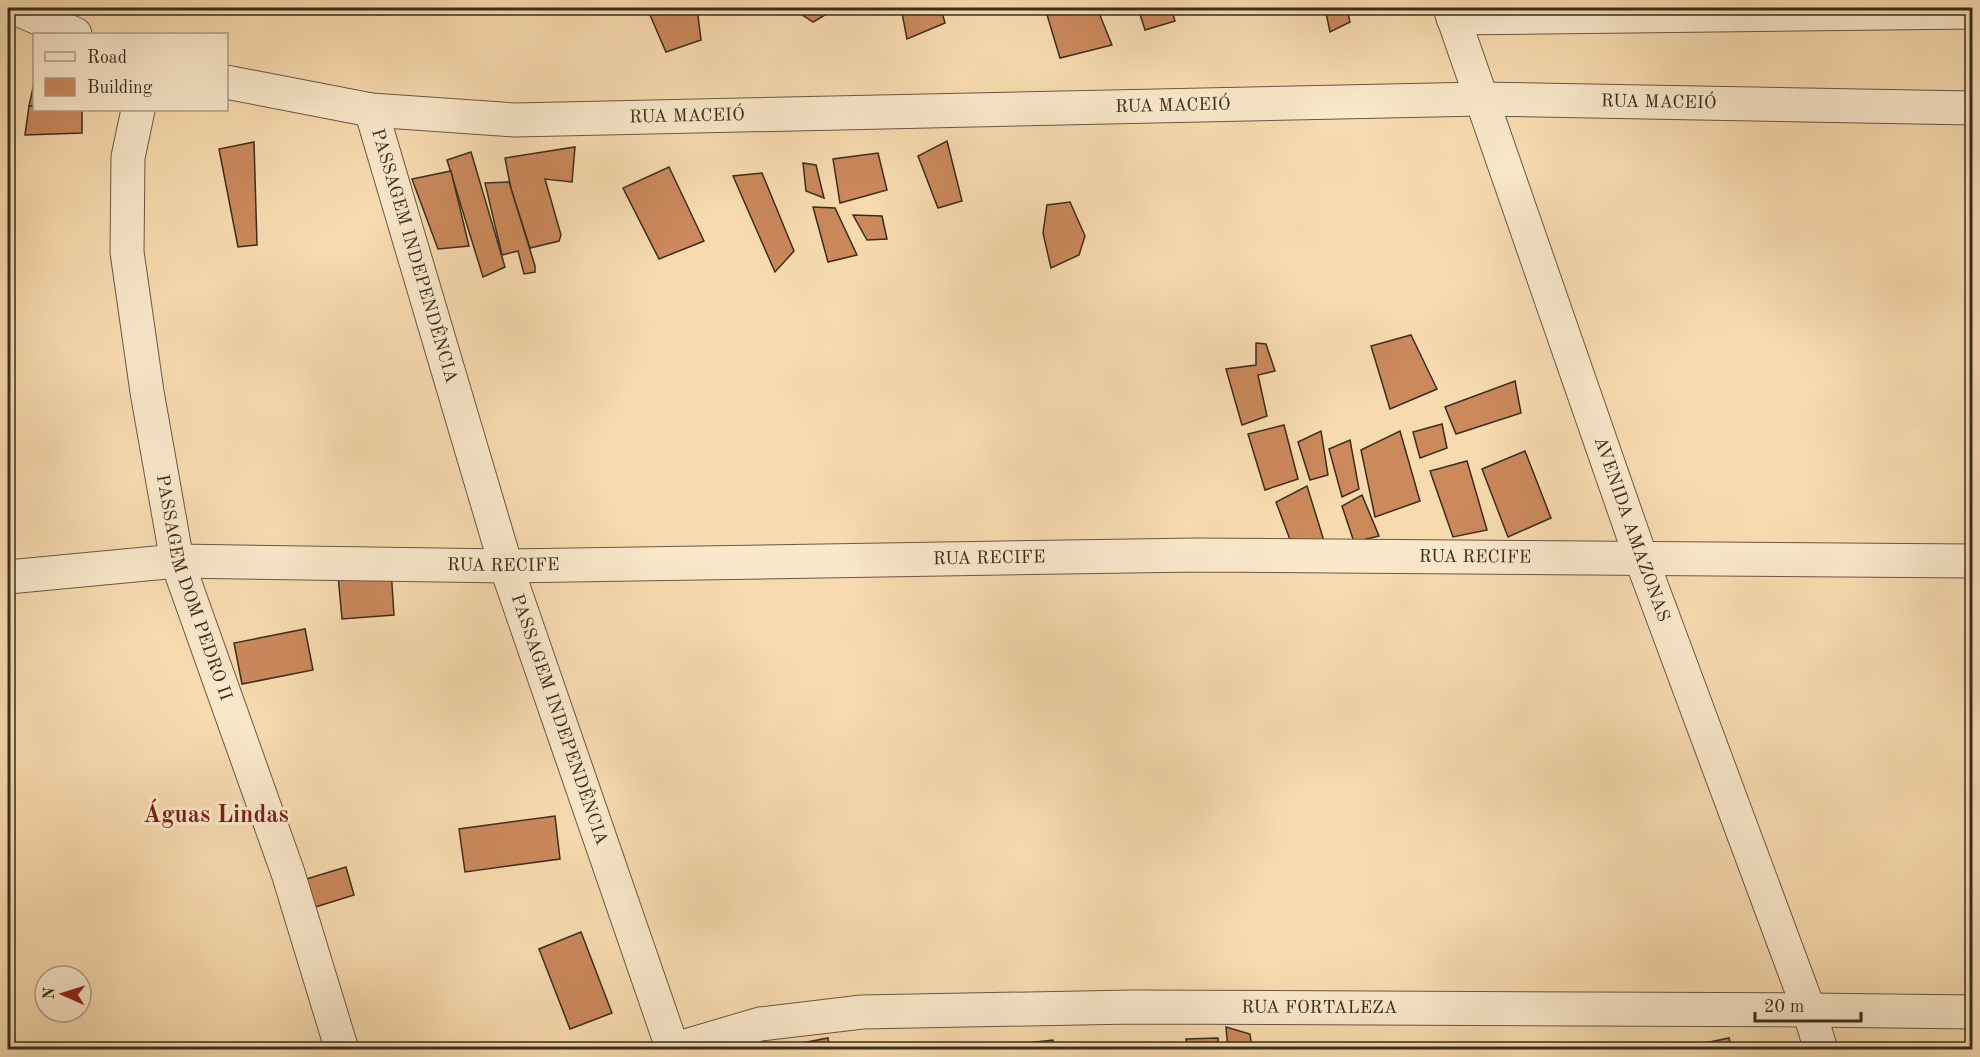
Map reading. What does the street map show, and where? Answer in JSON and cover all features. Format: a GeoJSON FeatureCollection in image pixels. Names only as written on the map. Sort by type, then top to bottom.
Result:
{"type":"FeatureCollection","features":[{"type":"Feature","properties":{"kind":"street"},"geometry":{"type":"LineString","coordinates":[[15,8],[73,33]]}},
{"type":"Feature","properties":{"kind":"street"},"geometry":{"type":"LineString","coordinates":[[1452,13],[1972,12]]}},
{"type":"Feature","properties":{"kind":"street","name":"AVENIDA AMAZONAS"},"geometry":{"type":"LineString","coordinates":[[1452,13],[1641,558],[1809,1010],[1821,1050]]}},
{"type":"Feature","properties":{"kind":"street","name":"RUA MACEIÓ"},"geometry":{"type":"LineString","coordinates":[[228,82],[371,111],[515,120],[1480,99],[1972,108]]}},
{"type":"Feature","properties":{"kind":"street","name":"PASSAGEM DOM PEDRO II"},"geometry":{"type":"LineString","coordinates":[[138,111],[129,157],[126,252],[147,392],[177,561],[288,873],[342,1050]]}},
{"type":"Feature","properties":{"kind":"street","name":"PASSAGEM INDEPENDÊNCIA"},"geometry":{"type":"LineString","coordinates":[[371,111],[506,566],[673,1049]]}},
{"type":"Feature","properties":{"kind":"street","name":"RUA RECIFE"},"geometry":{"type":"LineString","coordinates":[[8,577],[177,561],[506,566],[1196,555],[1972,561]]}},
{"type":"Feature","properties":{"kind":"street","name":"RUA FORTALEZA"},"geometry":{"type":"LineString","coordinates":[[673,1049],[760,1024],[862,1012],[1132,1007],[1972,1012]]}},
{"type":"Feature","properties":{"kind":"green space"},"geometry":{"type":"Polygon","coordinates":[[[243,8],[389,8],[385,15],[243,8]]]}},
{"type":"Feature","properties":{"kind":"building"},"geometry":{"type":"Polygon","coordinates":[[[647,8],[697,8],[701,40],[666,52],[647,8]]]}},
{"type":"Feature","properties":{"kind":"building"},"geometry":{"type":"Polygon","coordinates":[[[792,8],[837,8],[813,22],[792,8]]]}},
{"type":"Feature","properties":{"kind":"building"},"geometry":{"type":"Polygon","coordinates":[[[901,8],[941,8],[945,23],[907,39],[901,8]]]}},
{"type":"Feature","properties":{"kind":"building"},"geometry":{"type":"Polygon","coordinates":[[[1045,8],[1097,8],[1112,45],[1060,58],[1045,8]]]}},
{"type":"Feature","properties":{"kind":"building"},"geometry":{"type":"Polygon","coordinates":[[[1138,8],[1171,8],[1175,21],[1145,30],[1138,8]]]}},
{"type":"Feature","properties":{"kind":"building"},"geometry":{"type":"Polygon","coordinates":[[[1243,8],[1290,8],[1291,12],[1246,14],[1243,8]]]}},
{"type":"Feature","properties":{"kind":"building"},"geometry":{"type":"Polygon","coordinates":[[[1325,8],[1347,8],[1350,22],[1330,32],[1325,8]]]}},
{"type":"Feature","properties":{"kind":"building"},"geometry":{"type":"Polygon","coordinates":[[[33,88],[33,106],[29,106],[33,88]]]}},
{"type":"Feature","properties":{"kind":"building"},"geometry":{"type":"Polygon","coordinates":[[[29,106],[33,106],[33,111],[82,111],[82,133],[25,135],[29,106]]]}},
{"type":"Feature","properties":{"kind":"building"},"geometry":{"type":"Polygon","coordinates":[[[947,141],[962,201],[938,208],[918,156],[947,141]]]}},
{"type":"Feature","properties":{"kind":"building"},"geometry":{"type":"Polygon","coordinates":[[[254,142],[257,245],[238,247],[219,149],[254,142]]]}},
{"type":"Feature","properties":{"kind":"building"},"geometry":{"type":"Polygon","coordinates":[[[575,147],[572,182],[545,179],[561,235],[559,241],[530,248],[511,189],[505,158],[575,147]]]}},
{"type":"Feature","properties":{"kind":"building"},"geometry":{"type":"Polygon","coordinates":[[[471,152],[505,267],[483,277],[447,160],[471,152]]]}},
{"type":"Feature","properties":{"kind":"building"},"geometry":{"type":"Polygon","coordinates":[[[878,153],[887,190],[840,203],[833,159],[878,153]]]}},
{"type":"Feature","properties":{"kind":"building"},"geometry":{"type":"Polygon","coordinates":[[[803,163],[816,165],[824,198],[806,191],[803,163]]]}},
{"type":"Feature","properties":{"kind":"building"},"geometry":{"type":"Polygon","coordinates":[[[669,167],[704,241],[659,259],[623,188],[669,167]]]}},
{"type":"Feature","properties":{"kind":"building"},"geometry":{"type":"Polygon","coordinates":[[[451,171],[469,246],[438,249],[412,179],[451,171]]]}},
{"type":"Feature","properties":{"kind":"building"},"geometry":{"type":"Polygon","coordinates":[[[762,173],[794,251],[775,272],[733,176],[762,173]]]}},
{"type":"Feature","properties":{"kind":"building"},"geometry":{"type":"Polygon","coordinates":[[[509,182],[535,272],[524,274],[518,251],[502,255],[485,183],[509,182]]]}},
{"type":"Feature","properties":{"kind":"building"},"geometry":{"type":"Polygon","coordinates":[[[1070,202],[1085,236],[1079,255],[1051,268],[1043,233],[1047,205],[1070,202]]]}},
{"type":"Feature","properties":{"kind":"building"},"geometry":{"type":"Polygon","coordinates":[[[813,207],[835,208],[857,255],[828,262],[813,207]]]}},
{"type":"Feature","properties":{"kind":"building"},"geometry":{"type":"Polygon","coordinates":[[[853,215],[882,216],[887,239],[867,240],[853,215]]]}},
{"type":"Feature","properties":{"kind":"building"},"geometry":{"type":"Polygon","coordinates":[[[1411,335],[1437,389],[1390,409],[1371,346],[1411,335]]]}},
{"type":"Feature","properties":{"kind":"building"},"geometry":{"type":"Polygon","coordinates":[[[1256,343],[1266,344],[1275,371],[1258,375],[1267,416],[1242,425],[1226,369],[1256,365],[1256,343]]]}},
{"type":"Feature","properties":{"kind":"building"},"geometry":{"type":"Polygon","coordinates":[[[1515,381],[1521,413],[1456,434],[1445,407],[1515,381]]]}},
{"type":"Feature","properties":{"kind":"building"},"geometry":{"type":"Polygon","coordinates":[[[1442,424],[1447,448],[1420,458],[1413,432],[1442,424]]]}},
{"type":"Feature","properties":{"kind":"building"},"geometry":{"type":"Polygon","coordinates":[[[1284,425],[1298,479],[1265,490],[1248,434],[1284,425]]]}},
{"type":"Feature","properties":{"kind":"building"},"geometry":{"type":"Polygon","coordinates":[[[1321,431],[1328,475],[1310,480],[1298,442],[1321,431]]]}},
{"type":"Feature","properties":{"kind":"building"},"geometry":{"type":"Polygon","coordinates":[[[1400,431],[1420,501],[1375,517],[1361,450],[1400,431]]]}},
{"type":"Feature","properties":{"kind":"building"},"geometry":{"type":"Polygon","coordinates":[[[1350,440],[1359,489],[1342,497],[1329,449],[1350,440]]]}},
{"type":"Feature","properties":{"kind":"building"},"geometry":{"type":"Polygon","coordinates":[[[1525,451],[1551,518],[1508,537],[1482,469],[1525,451]]]}},
{"type":"Feature","properties":{"kind":"building"},"geometry":{"type":"Polygon","coordinates":[[[1467,461],[1487,530],[1453,537],[1430,471],[1467,461]]]}},
{"type":"Feature","properties":{"kind":"building"},"geometry":{"type":"Polygon","coordinates":[[[1307,486],[1324,541],[1292,545],[1276,502],[1307,486]]]}},
{"type":"Feature","properties":{"kind":"building"},"geometry":{"type":"Polygon","coordinates":[[[1362,495],[1379,536],[1354,542],[1342,506],[1362,495]]]}},
{"type":"Feature","properties":{"kind":"building"},"geometry":{"type":"Polygon","coordinates":[[[391,570],[394,615],[342,619],[338,575],[391,570]]]}},
{"type":"Feature","properties":{"kind":"building"},"geometry":{"type":"Polygon","coordinates":[[[305,629],[313,670],[242,684],[234,643],[305,629]]]}},
{"type":"Feature","properties":{"kind":"building"},"geometry":{"type":"Polygon","coordinates":[[[555,816],[560,859],[465,872],[459,829],[555,816]]]}},
{"type":"Feature","properties":{"kind":"building"},"geometry":{"type":"Polygon","coordinates":[[[346,867],[354,895],[312,908],[303,880],[346,867]]]}},
{"type":"Feature","properties":{"kind":"building"},"geometry":{"type":"Polygon","coordinates":[[[581,932],[612,1013],[570,1029],[539,949],[581,932]]]}},
{"type":"Feature","properties":{"kind":"building"},"geometry":{"type":"Polygon","coordinates":[[[1226,1027],[1250,1034],[1252,1050],[1228,1050],[1226,1027]]]}},
{"type":"Feature","properties":{"kind":"building"},"geometry":{"type":"Polygon","coordinates":[[[765,1038],[766,1050],[734,1050],[765,1038]]]}},
{"type":"Feature","properties":{"kind":"building"},"geometry":{"type":"Polygon","coordinates":[[[828,1038],[830,1050],[782,1050],[781,1047],[828,1038]]]}},
{"type":"Feature","properties":{"kind":"building"},"geometry":{"type":"Polygon","coordinates":[[[1218,1038],[1219,1050],[1188,1050],[1186,1039],[1218,1038]]]}},
{"type":"Feature","properties":{"kind":"building"},"geometry":{"type":"Polygon","coordinates":[[[1729,1038],[1732,1050],[1683,1050],[1691,1046],[1729,1038]]]}},
{"type":"Feature","properties":{"kind":"building"},"geometry":{"type":"Polygon","coordinates":[[[1053,1040],[1055,1050],[1028,1050],[1027,1043],[1053,1040]]]}},
{"type":"Feature","properties":{"kind":"building"},"geometry":{"type":"Polygon","coordinates":[[[1448,1044],[1468,1048],[1468,1050],[1449,1050],[1448,1044]]]}},
{"type":"Feature","properties":{"kind":"district","name":"Águas Lindas"},"geometry":{"type":"Point","coordinates":[216,816]}}]}
